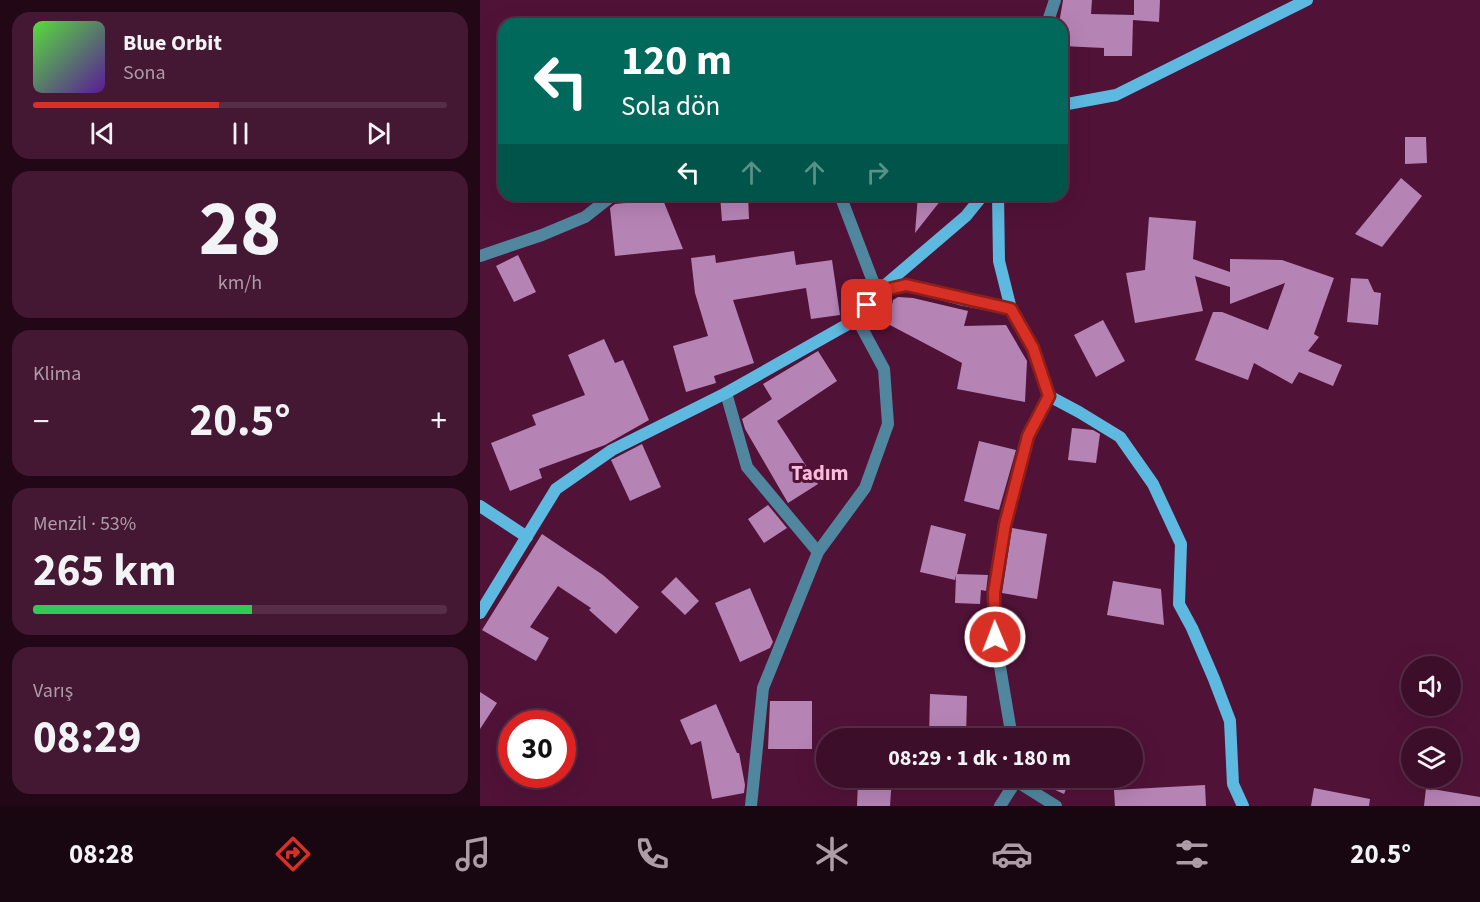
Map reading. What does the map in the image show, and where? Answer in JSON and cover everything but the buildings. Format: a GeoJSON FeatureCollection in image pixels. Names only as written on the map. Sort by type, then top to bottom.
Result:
{"type":"FeatureCollection","features":[{"type":"Feature","properties":{"kind":"street"},"geometry":{"type":"LineString","coordinates":[[1049,18],[1055,0]]}},
{"type":"Feature","properties":{"kind":"street"},"geometry":{"type":"LineString","coordinates":[[1068,104],[1116,95],[1307,0]]}},
{"type":"Feature","properties":{"kind":"street"},"geometry":{"type":"LineString","coordinates":[[480,256],[542,235],[585,217],[605,201]]}},
{"type":"Feature","properties":{"kind":"street"},"geometry":{"type":"LineString","coordinates":[[842,201],[877,292]]}},
{"type":"Feature","properties":{"kind":"street"},"geometry":{"type":"LineString","coordinates":[[480,613],[556,489],[612,450],[726,393],[857,319],[877,292],[966,216],[978,201]]}},
{"type":"Feature","properties":{"kind":"street"},"geometry":{"type":"LineString","coordinates":[[998,201],[999,261],[1011,309],[1033,348],[1049,396],[1120,437],[1153,484],[1181,544],[1179,604],[1196,638],[1230,721],[1233,784],[1243,806]]}},
{"type":"Feature","properties":{"kind":"street"},"geometry":{"type":"LineString","coordinates":[[877,292],[906,285],[1011,309]]}},
{"type":"Feature","properties":{"kind":"street"},"geometry":{"type":"LineString","coordinates":[[751,806],[763,688],[818,552],[865,488],[888,424],[884,369],[857,319]]}},
{"type":"Feature","properties":{"kind":"street"},"geometry":{"type":"LineString","coordinates":[[726,393],[747,467],[818,552]]}},
{"type":"Feature","properties":{"kind":"street"},"geometry":{"type":"LineString","coordinates":[[1010,728],[995,637],[994,593],[1005,525],[1028,436],[1049,396]]}},
{"type":"Feature","properties":{"kind":"street"},"geometry":{"type":"LineString","coordinates":[[480,506],[527,537]]}},
{"type":"Feature","properties":{"kind":"street"},"geometry":{"type":"LineString","coordinates":[[1000,806],[1011,788]]}},
{"type":"Feature","properties":{"kind":"street"},"geometry":{"type":"LineString","coordinates":[[1029,788],[1056,806]]}},
{"type":"Feature","properties":{"kind":"district","name":"Tadım"},"geometry":{"type":"Point","coordinates":[820,473]}},
{"type":"Feature","properties":{"kind":"route"},"geometry":{"type":"LineString","coordinates":[[867,305],[877,292],[906,285],[1011,309],[1033,348],[1049,396],[1028,436],[1005,525],[994,593],[995,637]]}}]}
